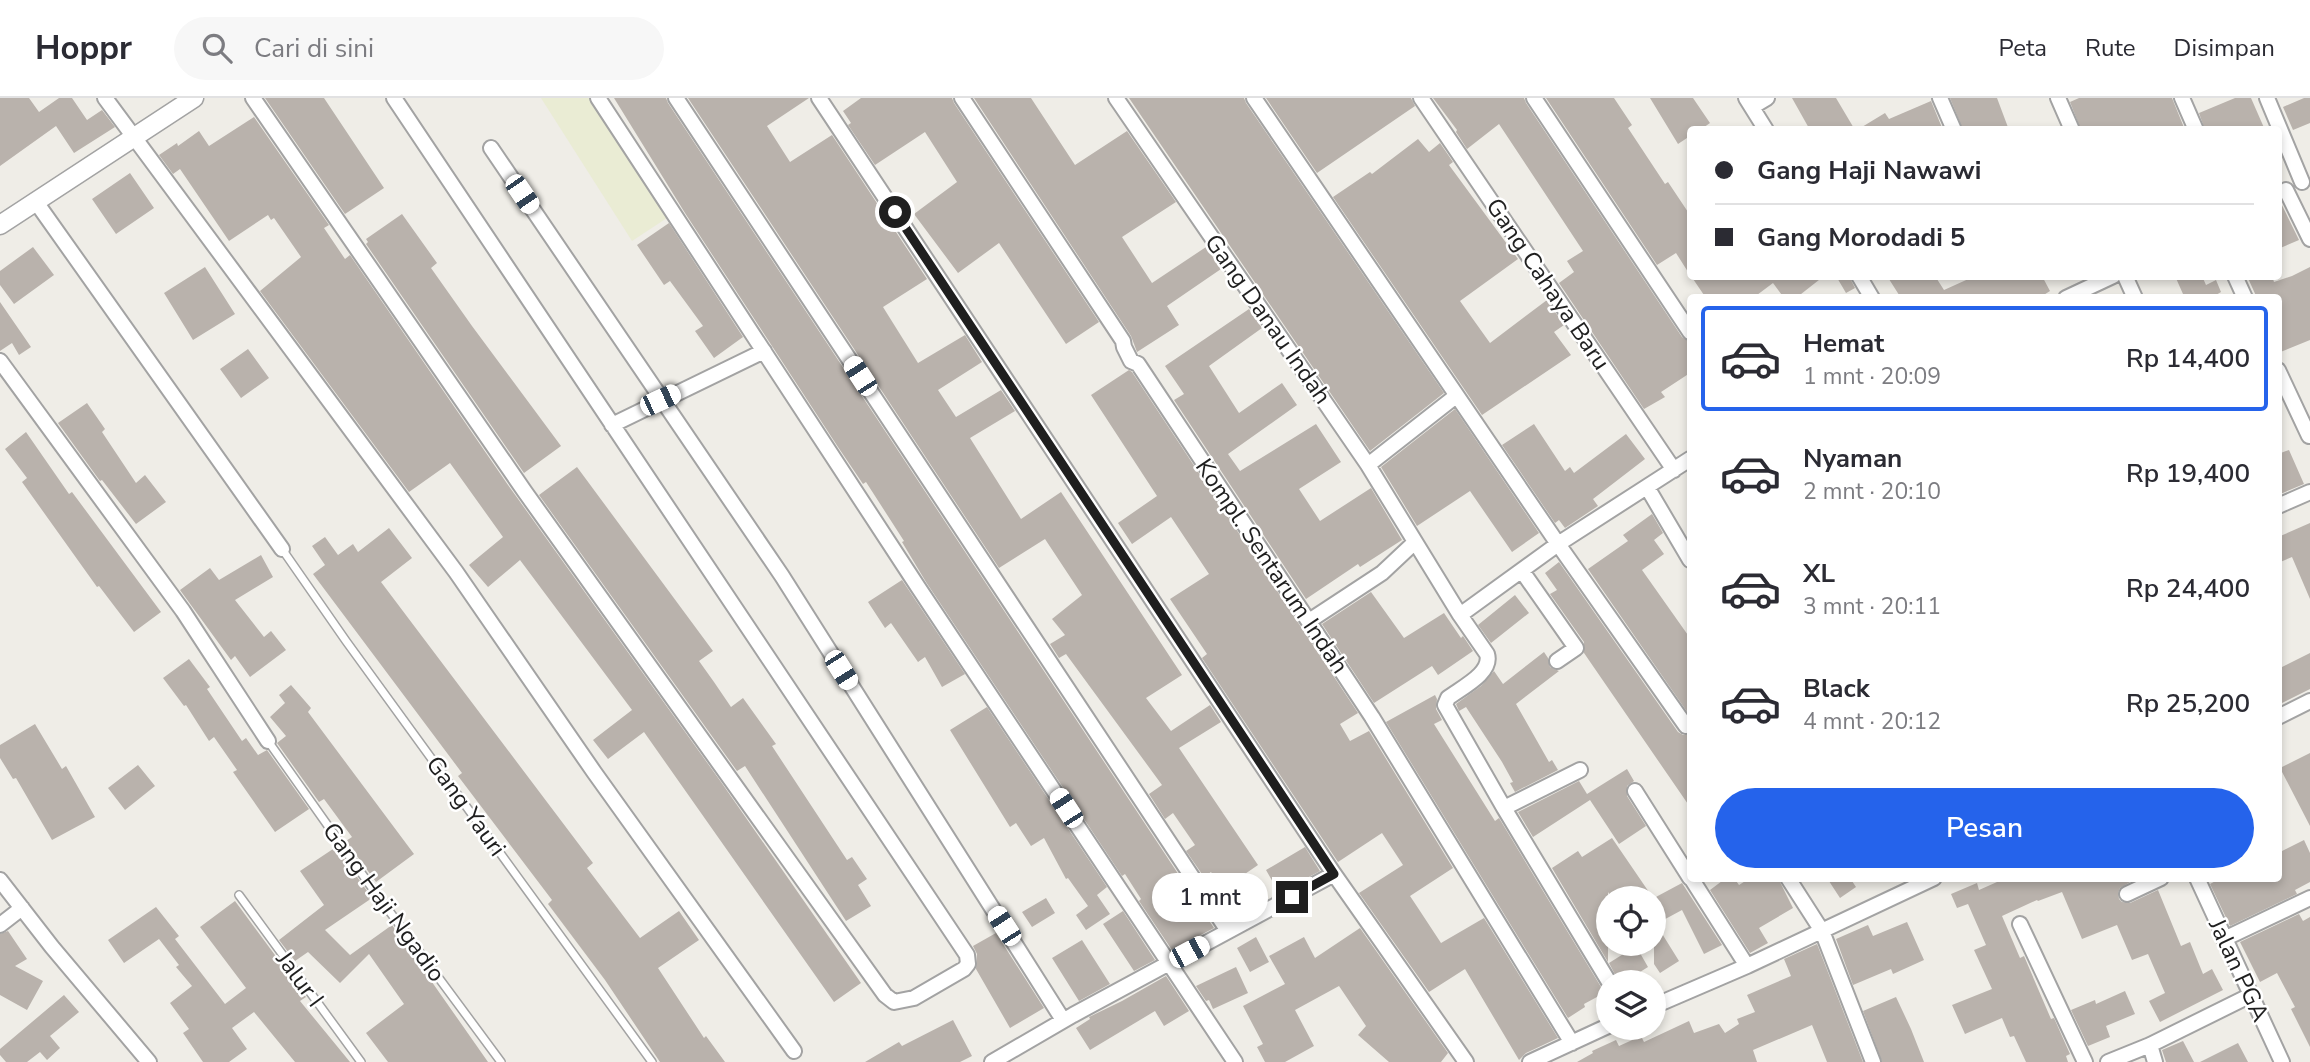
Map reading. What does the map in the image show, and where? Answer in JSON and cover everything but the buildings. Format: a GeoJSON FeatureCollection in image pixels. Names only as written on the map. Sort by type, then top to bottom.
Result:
{"type":"FeatureCollection","features":[{"type":"Feature","properties":{"kind":"street"},"geometry":{"type":"LineString","coordinates":[[105,98],[456,572],[602,783],[794,1051]]}},
{"type":"Feature","properties":{"kind":"street"},"geometry":{"type":"LineString","coordinates":[[0,225],[194,98]]}},
{"type":"Feature","properties":{"kind":"street"},"geometry":{"type":"LineString","coordinates":[[253,98],[525,492],[886,995],[894,1002],[908,1000],[964,969],[968,964],[967,955],[394,98]]}},
{"type":"Feature","properties":{"kind":"street"},"geometry":{"type":"LineString","coordinates":[[598,98],[1235,1062]]}},
{"type":"Feature","properties":{"kind":"street"},"geometry":{"type":"LineString","coordinates":[[676,98],[1228,931]]}},
{"type":"Feature","properties":{"kind":"street"},"geometry":{"type":"LineString","coordinates":[[819,98],[1334,874],[1466,1062]]}},
{"type":"Feature","properties":{"kind":"street","name":"Kompl. Sentarum Indah"},"geometry":{"type":"LineString","coordinates":[[962,98],[1123,341],[1132,361],[1138,364],[1372,717],[1572,1044]]}},
{"type":"Feature","properties":{"kind":"street","name":"Gang Danau Indah"},"geometry":{"type":"LineString","coordinates":[[1116,98],[1368,465],[1487,654],[1489,660],[1483,671],[1448,698],[1445,705],[1504,808]]}},
{"type":"Feature","properties":{"kind":"street"},"geometry":{"type":"LineString","coordinates":[[1254,98],[1456,396],[1686,726]]}},
{"type":"Feature","properties":{"kind":"street","name":"Gang Cahaya Baru"},"geometry":{"type":"LineString","coordinates":[[1421,98],[1674,470]]}},
{"type":"Feature","properties":{"kind":"street"},"geometry":{"type":"LineString","coordinates":[[1534,98],[1687,328]]}},
{"type":"Feature","properties":{"kind":"street"},"geometry":{"type":"LineString","coordinates":[[1764,126],[1749,102],[1767,98]]}},
{"type":"Feature","properties":{"kind":"street"},"geometry":{"type":"LineString","coordinates":[[1940,98],[1952,126]]}},
{"type":"Feature","properties":{"kind":"street"},"geometry":{"type":"LineString","coordinates":[[2058,98],[2070,126]]}},
{"type":"Feature","properties":{"kind":"street"},"geometry":{"type":"LineString","coordinates":[[2182,98],[2194,126]]}},
{"type":"Feature","properties":{"kind":"street"},"geometry":{"type":"LineString","coordinates":[[2267,98],[2280,126]]}},
{"type":"Feature","properties":{"kind":"street"},"geometry":{"type":"LineString","coordinates":[[2282,130],[2306,181],[2282,192],[2310,239]]}},
{"type":"Feature","properties":{"kind":"street"},"geometry":{"type":"LineString","coordinates":[[491,148],[782,576],[1063,1020]]}},
{"type":"Feature","properties":{"kind":"street"},"geometry":{"type":"LineString","coordinates":[[36,202],[282,549]]}},
{"type":"Feature","properties":{"kind":"street"},"geometry":{"type":"LineString","coordinates":[[2075,294],[2104,280]]}},
{"type":"Feature","properties":{"kind":"street"},"geometry":{"type":"LineString","coordinates":[[611,425],[764,351]]}},
{"type":"Feature","properties":{"kind":"street"},"geometry":{"type":"LineString","coordinates":[[0,360],[183,611],[268,741]]}},
{"type":"Feature","properties":{"kind":"street"},"geometry":{"type":"LineString","coordinates":[[2282,379],[2309,436]]}},
{"type":"Feature","properties":{"kind":"street"},"geometry":{"type":"LineString","coordinates":[[1368,465],[1456,396]]}},
{"type":"Feature","properties":{"kind":"street"},"geometry":{"type":"LineString","coordinates":[[1460,615],[1558,544],[1687,461]]}},
{"type":"Feature","properties":{"kind":"street"},"geometry":{"type":"LineString","coordinates":[[1647,487],[1687,555]]}},
{"type":"Feature","properties":{"kind":"street"},"geometry":{"type":"LineString","coordinates":[[2282,504],[2310,492]]}},
{"type":"Feature","properties":{"kind":"street"},"geometry":{"type":"LineString","coordinates":[[1309,621],[1382,573],[1415,542]]}},
{"type":"Feature","properties":{"kind":"street"},"geometry":{"type":"LineString","coordinates":[[1522,571],[1576,648],[1557,661]]}},
{"type":"Feature","properties":{"kind":"street"},"geometry":{"type":"LineString","coordinates":[[2282,715],[2310,701]]}},
{"type":"Feature","properties":{"kind":"street"},"geometry":{"type":"LineString","coordinates":[[1580,770],[1504,808],[1602,970]]}},
{"type":"Feature","properties":{"kind":"street"},"geometry":{"type":"LineString","coordinates":[[1635,791],[1687,872]]}},
{"type":"Feature","properties":{"kind":"street"},"geometry":{"type":"LineString","coordinates":[[992,1062],[1063,1020],[1334,874]]}},
{"type":"Feature","properties":{"kind":"street"},"geometry":{"type":"LineString","coordinates":[[0,880],[149,1062]]}},
{"type":"Feature","properties":{"kind":"street"},"geometry":{"type":"LineString","coordinates":[[1694,882],[1747,966]]}},
{"type":"Feature","properties":{"kind":"street"},"geometry":{"type":"LineString","coordinates":[[1791,882],[1822,931],[1873,1062]]}},
{"type":"Feature","properties":{"kind":"street"},"geometry":{"type":"LineString","coordinates":[[1666,1001],[1747,966],[1923,882]]}},
{"type":"Feature","properties":{"kind":"street"},"geometry":{"type":"LineString","coordinates":[[2127,894],[2152,882]]}},
{"type":"Feature","properties":{"kind":"street","name":"Jalan PGA"},"geometry":{"type":"LineString","coordinates":[[2199,882],[2282,1062]]}},
{"type":"Feature","properties":{"kind":"street"},"geometry":{"type":"LineString","coordinates":[[2224,939],[2310,898]]}},
{"type":"Feature","properties":{"kind":"street"},"geometry":{"type":"LineString","coordinates":[[0,925],[22,908]]}},
{"type":"Feature","properties":{"kind":"street"},"geometry":{"type":"LineString","coordinates":[[2020,924],[2085,1062]]}},
{"type":"Feature","properties":{"kind":"street"},"geometry":{"type":"LineString","coordinates":[[2108,1062],[2150,1045],[2251,995]]}},
{"type":"Feature","properties":{"kind":"street"},"geometry":{"type":"LineString","coordinates":[[1530,1062],[1596,1032]]}},
{"type":"Feature","properties":{"kind":"street"},"geometry":{"type":"LineString","coordinates":[[2150,1045],[2155,1062]]}},
{"type":"Feature","properties":{"kind":"lane","name":"Gang Yauri"},"geometry":{"type":"LineString","coordinates":[[282,549],[346,642],[652,1062]]}},
{"type":"Feature","properties":{"kind":"lane","name":"Gang Haji Ngadio"},"geometry":{"type":"LineString","coordinates":[[268,741],[367,881],[501,1062]]}},
{"type":"Feature","properties":{"kind":"lane","name":"Jalur I"},"geometry":{"type":"LineString","coordinates":[[239,895],[361,1062]]}},
{"type":"Feature","properties":{"kind":"green space"},"geometry":{"type":"Polygon","coordinates":[[[541,98],[594,98],[670,216],[632,241],[541,98]]]}},
{"type":"Feature","properties":{"kind":"route"},"geometry":{"type":"LineString","coordinates":[[895,212],[1334,874],[1292,897]]}}]}
